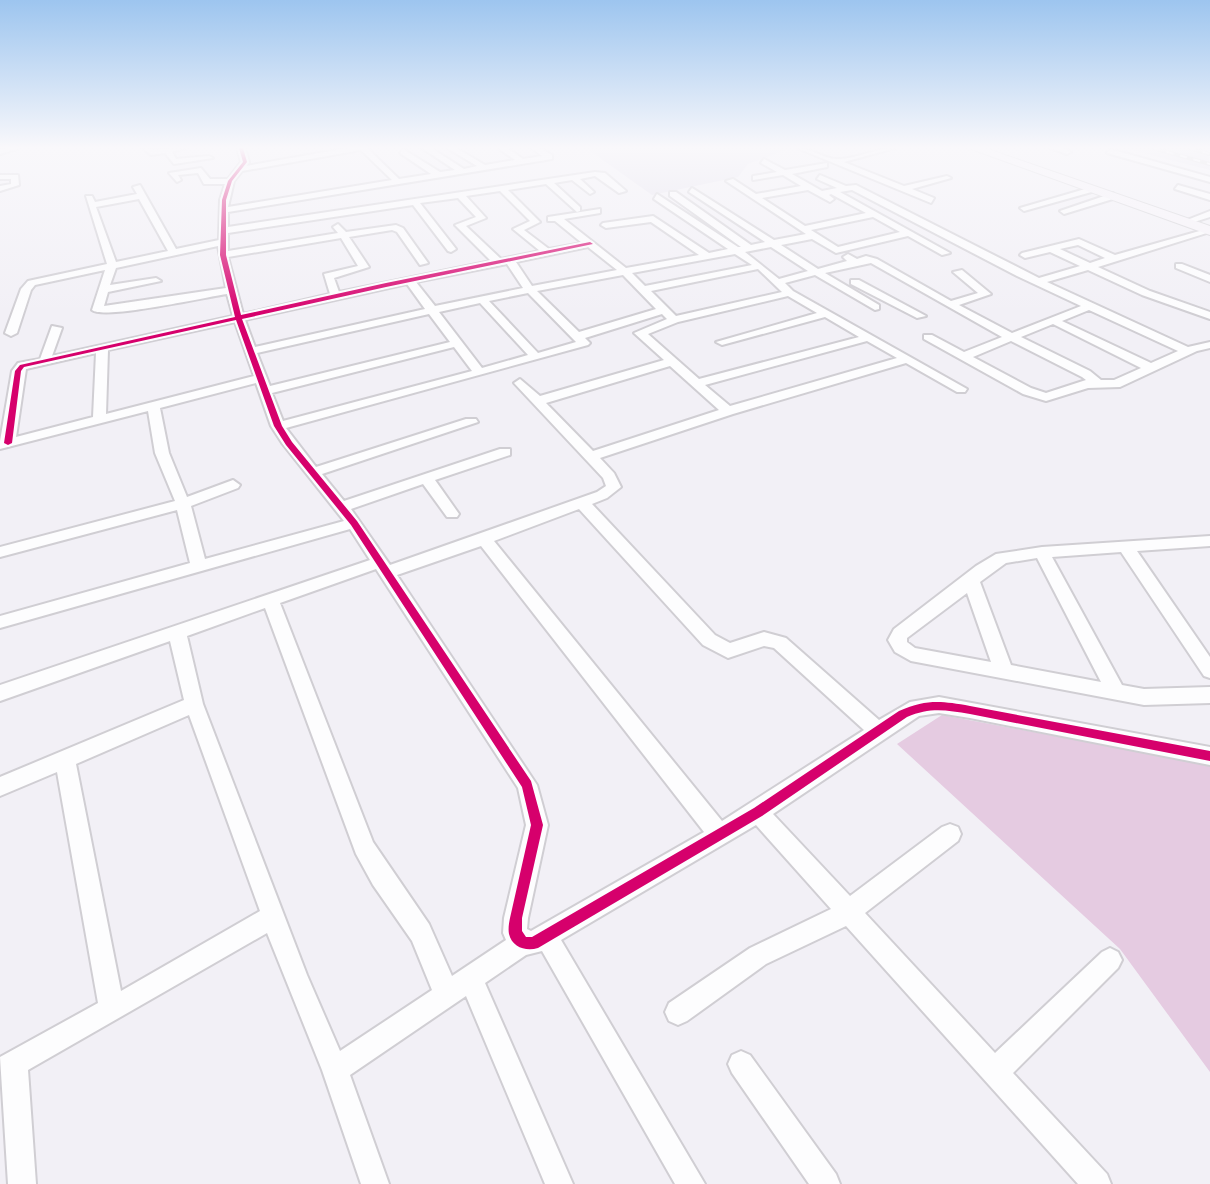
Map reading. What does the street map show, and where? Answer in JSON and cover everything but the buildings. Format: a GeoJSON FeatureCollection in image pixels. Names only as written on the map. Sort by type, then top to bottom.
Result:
{"type":"FeatureCollection","features":[{"type":"Feature","properties":{"kind":"main road"},"geometry":{"type":"LineString","coordinates":[[1133,203],[1209,230]]}},
{"type":"Feature","properties":{"kind":"main road"},"geometry":{"type":"LineString","coordinates":[[1143,203],[1191,220],[1209,230]]}},
{"type":"Feature","properties":{"kind":"street"},"geometry":{"type":"LineString","coordinates":[[90,203],[112,265],[97,310],[231,290]]}},
{"type":"Feature","properties":{"kind":"street"},"geometry":{"type":"LineString","coordinates":[[146,203],[173,252]]}},
{"type":"Feature","properties":{"kind":"street"},"geometry":{"type":"LineString","coordinates":[[225,203],[223,255],[231,290],[239,319],[278,426],[289,443],[348,515],[527,785],[537,825],[516,918],[515,933],[534,939],[691,1184]]}},
{"type":"Feature","properties":{"kind":"street"},"geometry":{"type":"LineString","coordinates":[[224,210],[268,203]]}},
{"type":"Feature","properties":{"kind":"street"},"geometry":{"type":"LineString","coordinates":[[326,203],[342,235],[364,267],[328,276],[336,297]]}},
{"type":"Feature","properties":{"kind":"street"},"geometry":{"type":"LineString","coordinates":[[223,231],[401,203]]}},
{"type":"Feature","properties":{"kind":"street"},"geometry":{"type":"LineString","coordinates":[[417,203],[451,249]]}},
{"type":"Feature","properties":{"kind":"street"},"geometry":{"type":"LineString","coordinates":[[468,203],[482,218],[460,225],[498,262]]}},
{"type":"Feature","properties":{"kind":"street"},"geometry":{"type":"LineString","coordinates":[[517,203],[536,222]]}},
{"type":"Feature","properties":{"kind":"street"},"geometry":{"type":"LineString","coordinates":[[571,203],[577,209]]}},
{"type":"Feature","properties":{"kind":"street"},"geometry":{"type":"LineString","coordinates":[[666,203],[760,266],[789,293],[961,389]]}},
{"type":"Feature","properties":{"kind":"street"},"geometry":{"type":"LineString","coordinates":[[686,203],[751,249]]}},
{"type":"Feature","properties":{"kind":"street"},"geometry":{"type":"LineString","coordinates":[[712,203],[816,272],[875,307]]}},
{"type":"Feature","properties":{"kind":"street"},"geometry":{"type":"LineString","coordinates":[[764,203],[855,262]]}},
{"type":"Feature","properties":{"kind":"street"},"geometry":{"type":"LineString","coordinates":[[848,203],[875,214],[945,252]]}},
{"type":"Feature","properties":{"kind":"street"},"geometry":{"type":"LineString","coordinates":[[880,203],[1037,282],[1188,351]]}},
{"type":"Feature","properties":{"kind":"street"},"geometry":{"type":"LineString","coordinates":[[1024,208],[1041,203]]}},
{"type":"Feature","properties":{"kind":"street"},"geometry":{"type":"LineString","coordinates":[[1064,211],[1089,203]]}},
{"type":"Feature","properties":{"kind":"street"},"geometry":{"type":"LineString","coordinates":[[547,252],[518,229],[536,222],[597,212]]}},
{"type":"Feature","properties":{"kind":"street"},"geometry":{"type":"LineString","coordinates":[[802,229],[875,214]]}},
{"type":"Feature","properties":{"kind":"street"},"geometry":{"type":"LineString","coordinates":[[1191,220],[1210,214]]}},
{"type":"Feature","properties":{"kind":"street"},"geometry":{"type":"LineString","coordinates":[[557,218],[626,273],[674,320]]}},
{"type":"Feature","properties":{"kind":"street"},"geometry":{"type":"LineString","coordinates":[[606,225],[653,219],[709,257]]}},
{"type":"Feature","properties":{"kind":"street"},"geometry":{"type":"LineString","coordinates":[[223,255],[396,228],[423,263]]}},
{"type":"Feature","properties":{"kind":"street"},"geometry":{"type":"LineString","coordinates":[[1037,282],[1209,230]]}},
{"type":"Feature","properties":{"kind":"street"},"geometry":{"type":"LineString","coordinates":[[837,250],[910,233]]}},
{"type":"Feature","properties":{"kind":"street"},"geometry":{"type":"LineString","coordinates":[[251,351],[482,299],[812,236]]}},
{"type":"Feature","properties":{"kind":"street"},"geometry":{"type":"LineString","coordinates":[[11,333],[26,289],[32,283],[223,242]]}},
{"type":"Feature","properties":{"kind":"street"},"geometry":{"type":"LineString","coordinates":[[1025,255],[1079,242],[1113,258]]}},
{"type":"Feature","properties":{"kind":"street"},"geometry":{"type":"LineString","coordinates":[[458,343],[153,406],[4,444],[19,368],[45,360],[409,280],[590,244]]}},
{"type":"Feature","properties":{"kind":"street"},"geometry":{"type":"LineString","coordinates":[[1052,249],[1151,295],[1210,316]]}},
{"type":"Feature","properties":{"kind":"street"},"geometry":{"type":"LineString","coordinates":[[278,426],[584,343],[529,290],[510,260]]}},
{"type":"Feature","properties":{"kind":"street"},"geometry":{"type":"LineString","coordinates":[[778,282],[829,268],[872,260],[1010,337],[1086,374],[1097,383]]}},
{"type":"Feature","properties":{"kind":"street"},"geometry":{"type":"LineString","coordinates":[[642,290],[760,266]]}},
{"type":"Feature","properties":{"kind":"street"},"geometry":{"type":"LineString","coordinates":[[1179,266],[1210,279]]}},
{"type":"Feature","properties":{"kind":"street"},"geometry":{"type":"LineString","coordinates":[[829,268],[921,316]]}},
{"type":"Feature","properties":{"kind":"street"},"geometry":{"type":"LineString","coordinates":[[951,304],[986,294],[958,272]]}},
{"type":"Feature","properties":{"kind":"street"},"geometry":{"type":"LineString","coordinates":[[409,280],[479,372]]}},
{"type":"Feature","properties":{"kind":"street"},"geometry":{"type":"LineString","coordinates":[[105,289],[156,281]]}},
{"type":"Feature","properties":{"kind":"street"},"geometry":{"type":"LineString","coordinates":[[728,411],[640,333],[674,320],[789,293]]}},
{"type":"Feature","properties":{"kind":"street"},"geometry":{"type":"LineString","coordinates":[[482,299],[536,357]]}},
{"type":"Feature","properties":{"kind":"street"},"geometry":{"type":"LineString","coordinates":[[840,321],[891,301]]}},
{"type":"Feature","properties":{"kind":"street"},"geometry":{"type":"LineString","coordinates":[[964,356],[1089,306]]}},
{"type":"Feature","properties":{"kind":"street"},"geometry":{"type":"LineString","coordinates":[[578,336],[663,310]]}},
{"type":"Feature","properties":{"kind":"street"},"geometry":{"type":"LineString","coordinates":[[722,342],[825,314]]}},
{"type":"Feature","properties":{"kind":"street"},"geometry":{"type":"LineString","coordinates":[[0,321],[14,319]]}},
{"type":"Feature","properties":{"kind":"street"},"geometry":{"type":"LineString","coordinates":[[1052,320],[1153,369]]}},
{"type":"Feature","properties":{"kind":"street"},"geometry":{"type":"LineString","coordinates":[[45,360],[56,328]]}},
{"type":"Feature","properties":{"kind":"street"},"geometry":{"type":"LineString","coordinates":[[697,383],[870,337]]}},
{"type":"Feature","properties":{"kind":"street"},"geometry":{"type":"LineString","coordinates":[[928,337],[1041,396],[1053,396],[1087,384],[1116,384],[1188,351],[1210,345]]}},
{"type":"Feature","properties":{"kind":"street"},"geometry":{"type":"LineString","coordinates":[[99,420],[102,349]]}},
{"type":"Feature","properties":{"kind":"street"},"geometry":{"type":"LineString","coordinates":[[590,457],[728,411],[908,359]]}},
{"type":"Feature","properties":{"kind":"street"},"geometry":{"type":"LineString","coordinates":[[538,401],[671,362]]}},
{"type":"Feature","properties":{"kind":"street"},"geometry":{"type":"LineString","coordinates":[[0,693],[270,599],[484,540],[610,492],[614,487],[609,476],[520,383]]}},
{"type":"Feature","properties":{"kind":"street"},"geometry":{"type":"LineString","coordinates":[[153,406],[162,453],[183,504],[199,567]]}},
{"type":"Feature","properties":{"kind":"street"},"geometry":{"type":"LineString","coordinates":[[314,472],[471,422]]}},
{"type":"Feature","properties":{"kind":"street"},"geometry":{"type":"LineString","coordinates":[[0,622],[199,567],[348,515],[426,478],[505,452]]}},
{"type":"Feature","properties":{"kind":"street"},"geometry":{"type":"LineString","coordinates":[[426,478],[452,514]]}},
{"type":"Feature","properties":{"kind":"street"},"geometry":{"type":"LineString","coordinates":[[0,552],[183,504],[233,484]]}},
{"type":"Feature","properties":{"kind":"street"},"geometry":{"type":"LineString","coordinates":[[582,503],[709,640],[728,651],[764,639],[780,643],[877,730]]}},
{"type":"Feature","properties":{"kind":"street"},"geometry":{"type":"LineString","coordinates":[[484,540],[720,835]]}},
{"type":"Feature","properties":{"kind":"street"},"geometry":{"type":"LineString","coordinates":[[1210,541],[1042,552],[1002,558],[982,570],[970,582],[900,634],[897,640],[902,648],[911,654],[1003,669],[1144,697],[1210,695]]}},
{"type":"Feature","properties":{"kind":"street"},"geometry":{"type":"LineString","coordinates":[[1125,546],[1210,671]]}},
{"type":"Feature","properties":{"kind":"street"},"geometry":{"type":"LineString","coordinates":[[1042,552],[1115,690]]}},
{"type":"Feature","properties":{"kind":"street"},"geometry":{"type":"LineString","coordinates":[[970,582],[1003,669]]}},
{"type":"Feature","properties":{"kind":"street"},"geometry":{"type":"LineString","coordinates":[[270,599],[364,847],[381,880],[416,926],[430,949],[447,996]]}},
{"type":"Feature","properties":{"kind":"street"},"geometry":{"type":"LineString","coordinates":[[177,632],[194,704],[334,1070],[374,1184]]}},
{"type":"Feature","properties":{"kind":"street"},"geometry":{"type":"LineString","coordinates":[[0,787],[194,704]]}},
{"type":"Feature","properties":{"kind":"street"},"geometry":{"type":"LineString","coordinates":[[334,1070],[534,939],[720,835],[758,812],[877,730],[917,708],[939,705],[1210,756]]}},
{"type":"Feature","properties":{"kind":"street"},"geometry":{"type":"LineString","coordinates":[[65,758],[112,1010]]}},
{"type":"Feature","properties":{"kind":"street"},"geometry":{"type":"LineString","coordinates":[[758,812],[847,913],[995,1072],[1089,1181]]}},
{"type":"Feature","properties":{"kind":"street"},"geometry":{"type":"LineString","coordinates":[[678,1012],[758,956],[847,913],[950,834]]}},
{"type":"Feature","properties":{"kind":"street"},"geometry":{"type":"LineString","coordinates":[[22,1184],[7,1067],[112,1010],[274,916]]}},
{"type":"Feature","properties":{"kind":"street"},"geometry":{"type":"LineString","coordinates":[[995,1072],[1110,960]]}},
{"type":"Feature","properties":{"kind":"street"},"geometry":{"type":"LineString","coordinates":[[471,980],[559,1184]]}},
{"type":"Feature","properties":{"kind":"street"},"geometry":{"type":"LineString","coordinates":[[741,1064],[826,1184]]}},
{"type":"Feature","properties":{"kind":"shaded area"},"geometry":{"type":"Polygon","coordinates":[[[942,715],[1210,765],[1210,1072],[1120,949],[897,744],[942,715]]]}},
{"type":"Feature","properties":{"kind":"cycle path"},"geometry":{"type":"LineString","coordinates":[[224,203],[223,255],[239,319],[278,426],[289,443],[354,523],[527,785],[537,825],[516,918],[515,933],[523,943],[533,943],[758,812],[903,714],[917,708],[939,705],[970,710],[1210,756]]}},
{"type":"Feature","properties":{"kind":"cycle path"},"geometry":{"type":"LineString","coordinates":[[8,443],[18,371],[22,366],[386,285],[590,244]]}}]}
